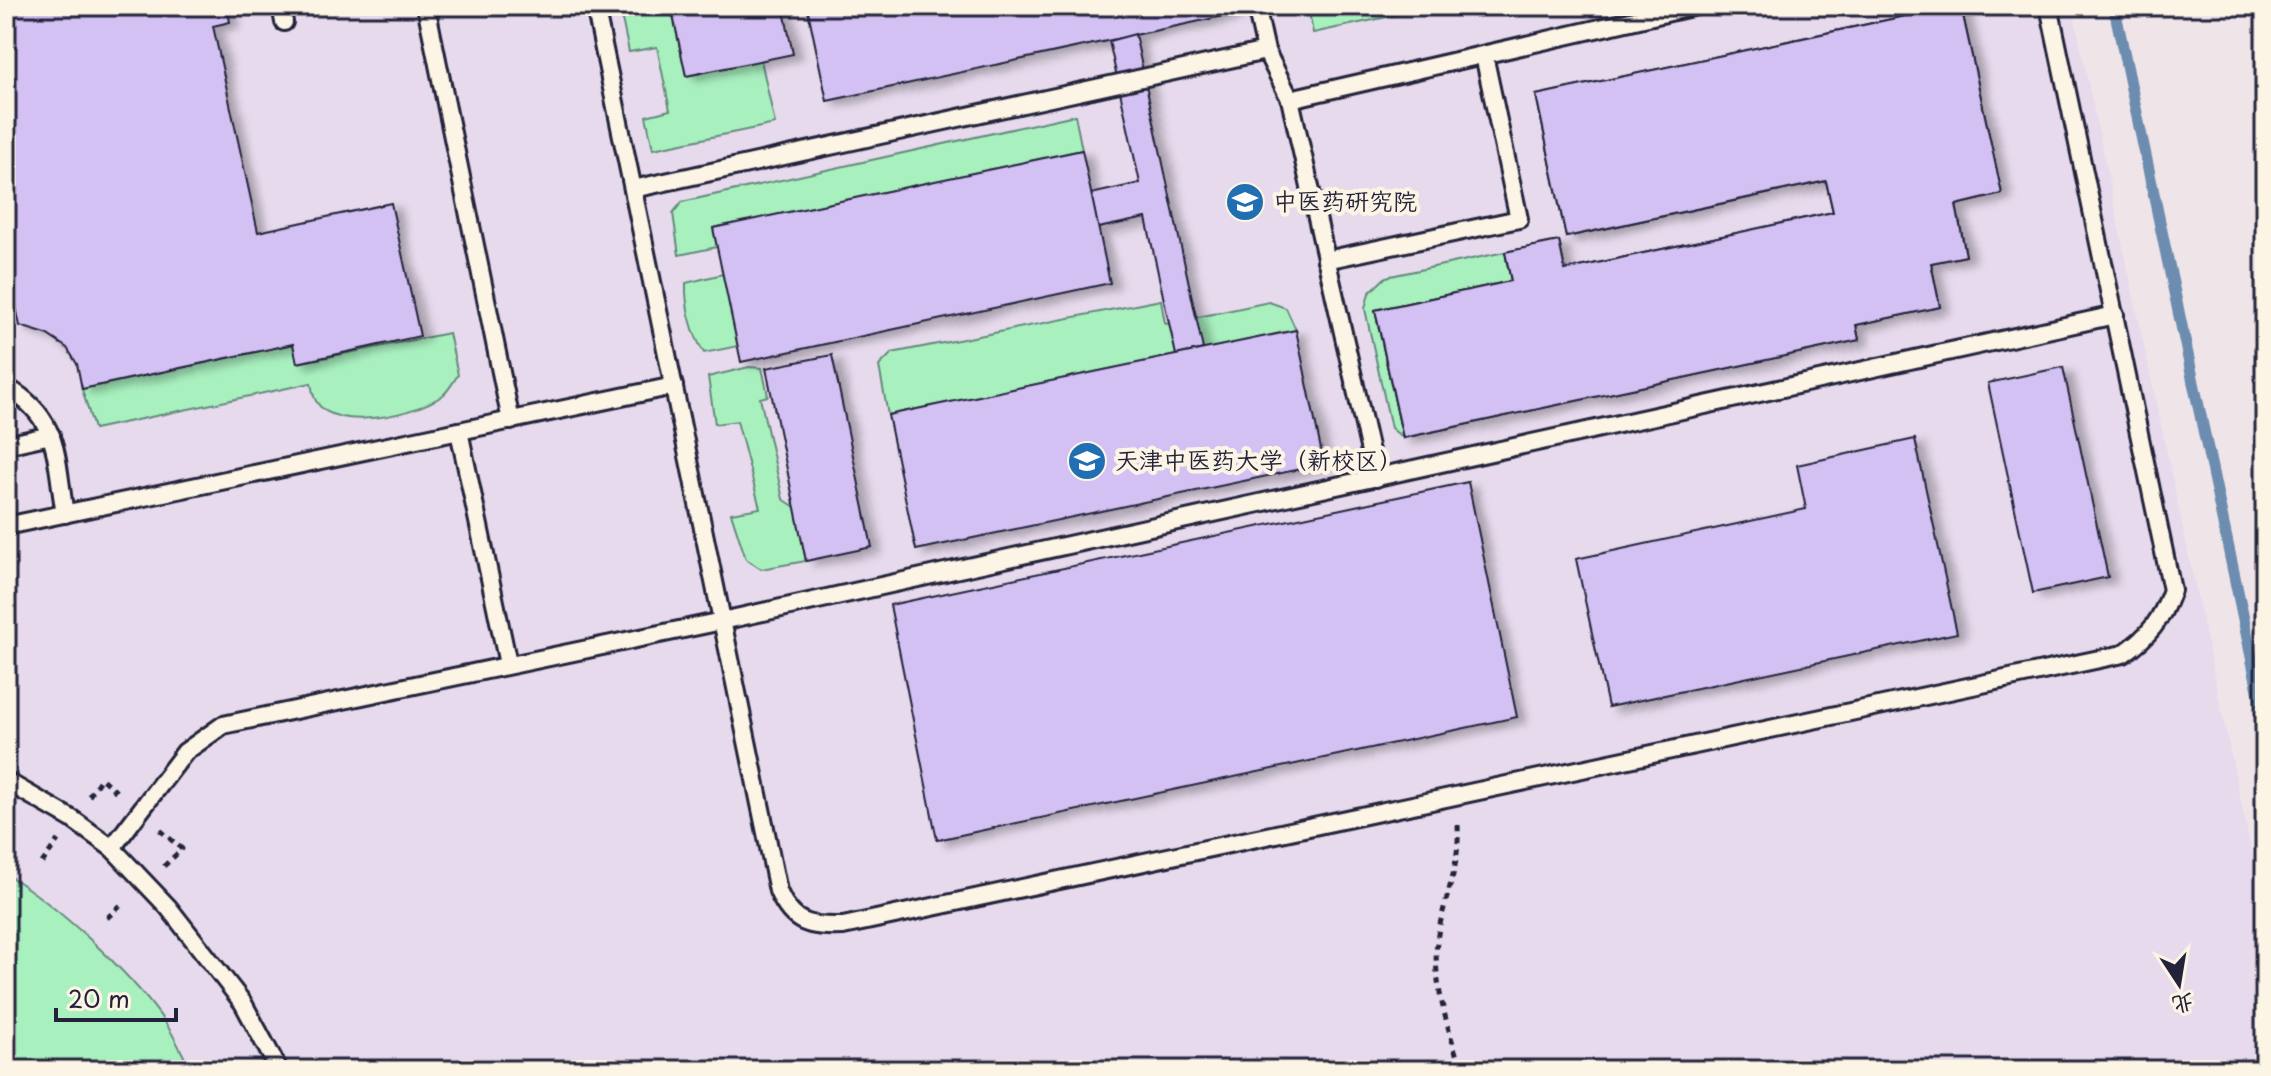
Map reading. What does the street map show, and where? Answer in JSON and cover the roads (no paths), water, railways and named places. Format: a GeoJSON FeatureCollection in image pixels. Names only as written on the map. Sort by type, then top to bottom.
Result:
{"type":"FeatureCollection","features":[{"type":"Feature","properties":{"kind":"lane"},"geometry":{"type":"LineString","coordinates":[[426,6],[511,421]]}},
{"type":"Feature","properties":{"kind":"lane"},"geometry":{"type":"LineString","coordinates":[[595,6],[778,891],[786,910],[801,922],[820,927],[843,926],[2123,654],[2148,638],[2162,618],[2172,590],[2049,6]]}},
{"type":"Feature","properties":{"kind":"lane"},"geometry":{"type":"LineString","coordinates":[[1256,6],[1266,51],[1290,99],[1376,478]]}},
{"type":"Feature","properties":{"kind":"lane"},"geometry":{"type":"LineString","coordinates":[[1290,99],[1692,6]]}},
{"type":"Feature","properties":{"kind":"lane"},"geometry":{"type":"LineString","coordinates":[[633,189],[1266,51]]}},
{"type":"Feature","properties":{"kind":"lane"},"geometry":{"type":"LineString","coordinates":[[1326,260],[1519,219],[1484,55]]}},
{"type":"Feature","properties":{"kind":"lane"},"geometry":{"type":"LineString","coordinates":[[112,848],[185,752],[223,725],[722,621],[2115,315]]}},
{"type":"Feature","properties":{"kind":"lane"},"geometry":{"type":"LineString","coordinates":[[6,526],[674,386]]}},
{"type":"Feature","properties":{"kind":"lane"},"geometry":{"type":"LineString","coordinates":[[6,387],[31,401],[44,417],[51,435],[65,514]]}},
{"type":"Feature","properties":{"kind":"lane"},"geometry":{"type":"LineString","coordinates":[[459,431],[508,664]]}},
{"type":"Feature","properties":{"kind":"lane"},"geometry":{"type":"LineString","coordinates":[[6,445],[51,435]]}},
{"type":"Feature","properties":{"kind":"lane"},"geometry":{"type":"LineString","coordinates":[[6,781],[72,819],[112,848],[168,907],[243,1003],[279,1070]]}},
{"type":"Feature","properties":{"kind":"waterway"},"geometry":{"type":"LineString","coordinates":[[2114,6],[2265,721]]}},
{"type":"Feature","properties":{"kind":"place","name":"中医药研究院"},"geometry":{"type":"Point","coordinates":[1245,202]}},
{"type":"Feature","properties":{"kind":"place","name":"天津中医药大学（新校区）"},"geometry":{"type":"Point","coordinates":[1087,461]}}]}
